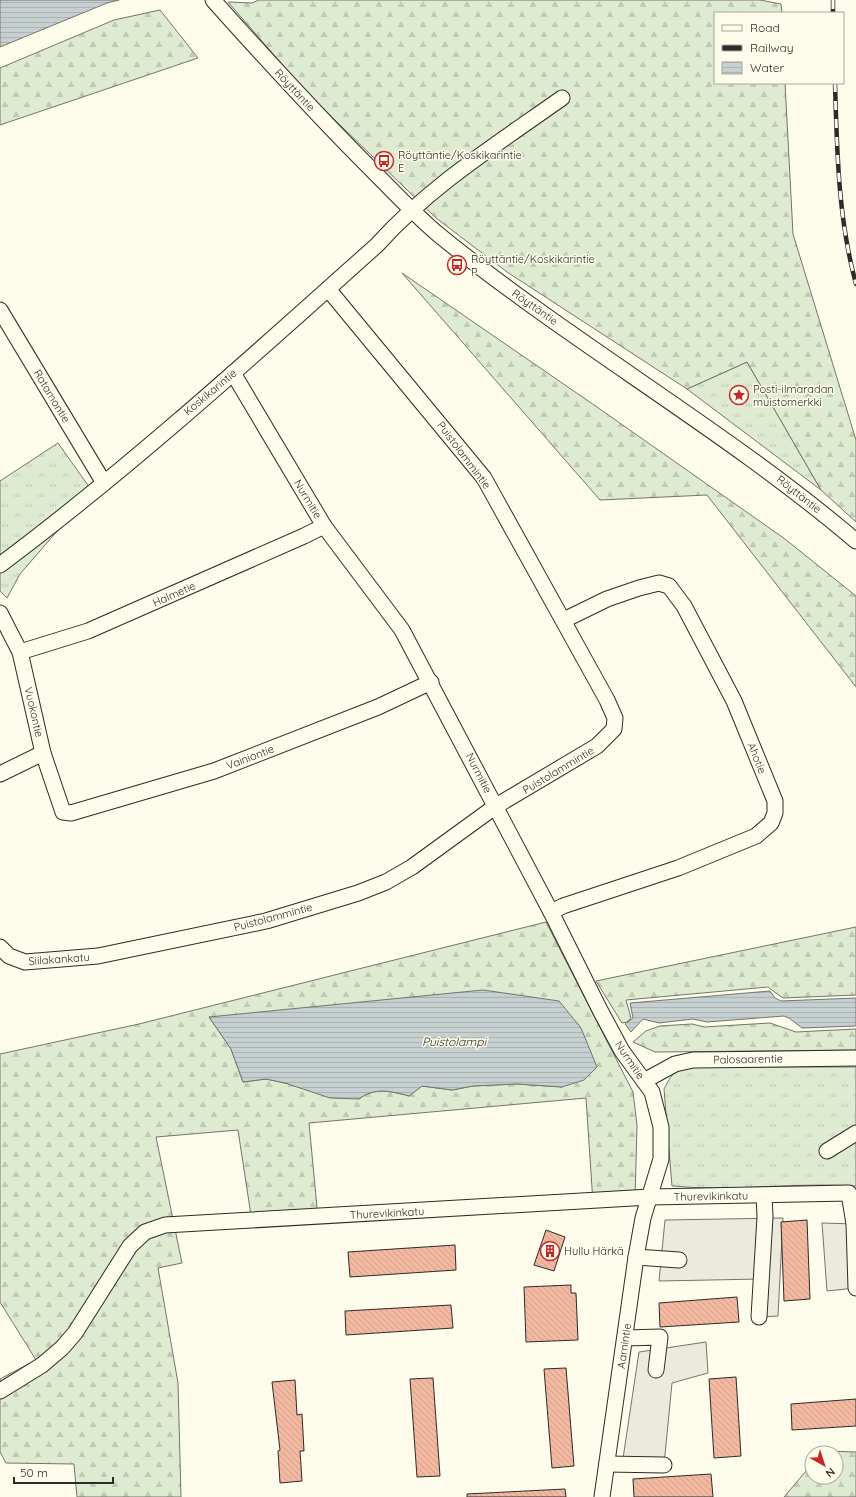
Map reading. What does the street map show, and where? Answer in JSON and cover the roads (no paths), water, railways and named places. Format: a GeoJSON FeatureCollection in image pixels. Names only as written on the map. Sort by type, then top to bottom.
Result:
{"type":"FeatureCollection","features":[{"type":"Feature","properties":{"kind":"street","name":"Röyttäntie"},"geometry":{"type":"LineString","coordinates":[[213,0],[300,97],[412,210],[438,234],[501,283],[719,435],[808,500],[856,541]]}},
{"type":"Feature","properties":{"kind":"street","name":"Koskikarintie"},"geometry":{"type":"LineString","coordinates":[[0,565],[46,531],[233,373],[377,246],[412,210],[452,175],[562,98]]}},
{"type":"Feature","properties":{"kind":"street","name":"Puistolammintie"},"geometry":{"type":"LineString","coordinates":[[98,956],[266,921],[358,893],[386,882],[412,867],[496,806],[597,746],[614,729],[614,718],[607,700],[484,478],[328,289]]}},
{"type":"Feature","properties":{"kind":"street","name":"Ratamontie"},"geometry":{"type":"LineString","coordinates":[[0,310],[104,483]]}},
{"type":"Feature","properties":{"kind":"street","name":"Nurmitie"},"geometry":{"type":"LineString","coordinates":[[233,373],[324,526],[402,630],[496,806],[622,1051],[652,1092],[661,1127],[661,1159],[650,1196]]}},
{"type":"Feature","properties":{"kind":"street","name":"Halmetie"},"geometry":{"type":"LineString","coordinates":[[20,652],[88,631],[324,526]]}},
{"type":"Feature","properties":{"kind":"street","name":"Ahotie"},"geometry":{"type":"LineString","coordinates":[[551,912],[563,906],[678,868],[756,836],[771,823],[775,813],[775,801],[734,700],[684,606],[669,586],[659,583],[639,588],[607,599],[564,620]]}},
{"type":"Feature","properties":{"kind":"street","name":"Vuokontie"},"geometry":{"type":"LineString","coordinates":[[0,613],[20,652],[43,753],[63,812]]}},
{"type":"Feature","properties":{"kind":"street","name":"Vainiontie"},"geometry":{"type":"LineString","coordinates":[[63,812],[71,813],[214,771],[378,707],[431,682]]}},
{"type":"Feature","properties":{"kind":"street"},"geometry":{"type":"LineString","coordinates":[[0,774],[43,753]]}},
{"type":"Feature","properties":{"kind":"street","name":"Siilakankatu"},"geometry":{"type":"LineString","coordinates":[[0,947],[9,956],[25,962],[98,956]]}},
{"type":"Feature","properties":{"kind":"street","name":"Palosaarentie"},"geometry":{"type":"LineString","coordinates":[[644,1081],[675,1064],[693,1060],[856,1058]]}},
{"type":"Feature","properties":{"kind":"street"},"geometry":{"type":"LineString","coordinates":[[827,1151],[856,1133]]}},
{"type":"Feature","properties":{"kind":"street","name":"Thurevikinkatu"},"geometry":{"type":"LineString","coordinates":[[0,1391],[42,1365],[62,1348],[75,1333],[130,1246],[145,1232],[165,1225],[650,1196],[849,1193],[854,1224],[856,1288]]}},
{"type":"Feature","properties":{"kind":"street"},"geometry":{"type":"LineString","coordinates":[[759,1317],[766,1218],[764,1195]]}},
{"type":"Feature","properties":{"kind":"street","name":"Aarnintie"},"geometry":{"type":"LineString","coordinates":[[602,1497],[636,1257],[643,1218],[650,1196]]}},
{"type":"Feature","properties":{"kind":"street"},"geometry":{"type":"LineString","coordinates":[[636,1257],[680,1260]]}},
{"type":"Feature","properties":{"kind":"street"},"geometry":{"type":"LineString","coordinates":[[625,1338],[660,1337],[656,1370]]}},
{"type":"Feature","properties":{"kind":"street"},"geometry":{"type":"LineString","coordinates":[[607,1464],[664,1465]]}},
{"type":"Feature","properties":{"kind":"water"},"geometry":{"type":"Polygon","coordinates":[[[0,0],[119,0],[107,3],[0,47],[0,0]]]}},
{"type":"Feature","properties":{"kind":"water","name":"Puistolampi"},"geometry":{"type":"Polygon","coordinates":[[[483,990],[559,1001],[581,1028],[597,1067],[584,1080],[562,1087],[517,1084],[473,1086],[452,1090],[422,1086],[409,1096],[377,1091],[365,1095],[359,1099],[330,1098],[285,1083],[266,1079],[243,1082],[231,1049],[209,1017],[483,990]]]}},
{"type":"Feature","properties":{"kind":"water"},"geometry":{"type":"Polygon","coordinates":[[[770,991],[775,998],[781,1001],[856,998],[856,1026],[802,1028],[784,1016],[707,1022],[693,1019],[659,1023],[643,1019],[631,1032],[625,1024],[633,1018],[630,1003],[770,991]]]}},
{"type":"Feature","properties":{"kind":"railway"},"geometry":{"type":"LineString","coordinates":[[833,0],[833,12]]}},
{"type":"Feature","properties":{"kind":"railway"},"geometry":{"type":"LineString","coordinates":[[835,84],[838,159],[842,209],[845,234],[856,284]]}},
{"type":"Feature","properties":{"kind":"place","name":"Röyttäntie/Koskikarintie E"},"geometry":{"type":"Point","coordinates":[384,161]}},
{"type":"Feature","properties":{"kind":"place","name":"Röyttäntie/Koskikarintie P"},"geometry":{"type":"Point","coordinates":[457,265]}},
{"type":"Feature","properties":{"kind":"place","name":"Posti-ilmaradan muistomerkki"},"geometry":{"type":"Point","coordinates":[739,395]}},
{"type":"Feature","properties":{"kind":"place","name":"Hullu Härkä"},"geometry":{"type":"Point","coordinates":[550,1251]}}]}
